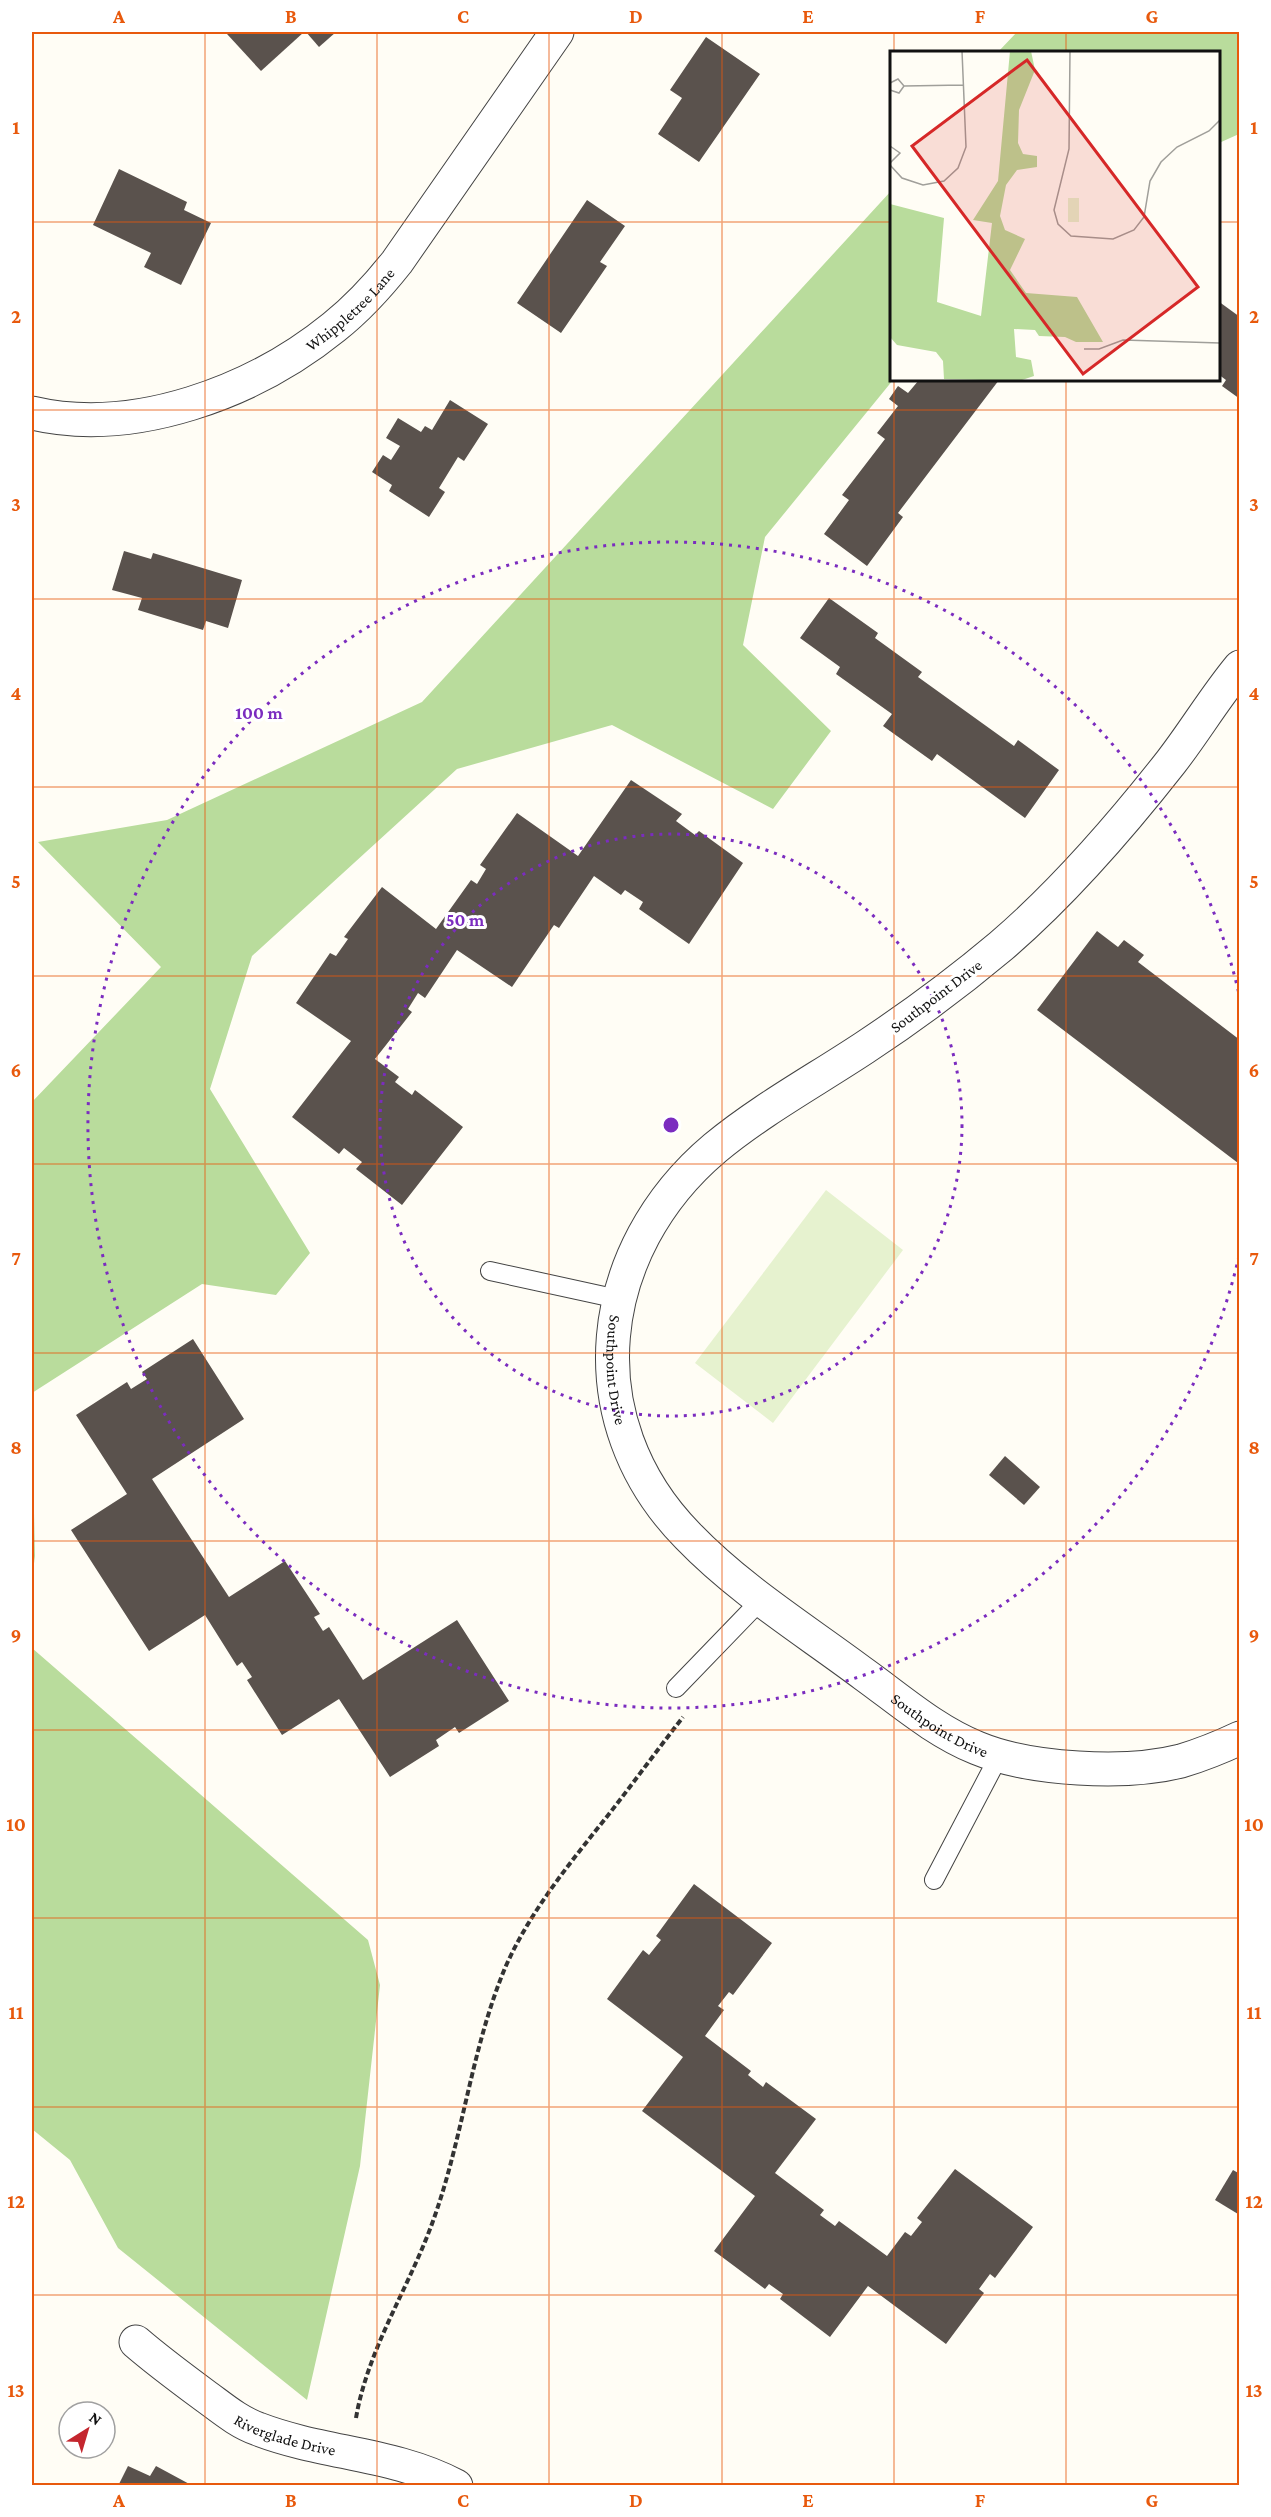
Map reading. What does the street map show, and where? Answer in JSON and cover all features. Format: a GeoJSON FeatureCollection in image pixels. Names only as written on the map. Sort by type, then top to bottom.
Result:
{"type":"FeatureCollection","features":[{"type":"Feature","properties":{"kind":"street","name":"Whippletree Lane"},"geometry":{"type":"LineString","coordinates":[[32,413],[65,419],[93,419],[120,417],[177,407],[260,375],[286,361],[326,334],[375,290],[397,262],[556,32]]}},
{"type":"Feature","properties":{"kind":"street","name":"Southpoint Drive"},"geometry":{"type":"LineString","coordinates":[[1239,667],[1174,758],[1137,804],[1064,886],[1004,943],[915,1013],[750,1121],[716,1147],[687,1174],[665,1200],[643,1232],[625,1274],[614,1325],[614,1377],[621,1423],[636,1464],[656,1498],[688,1537],[762,1599],[929,1722],[975,1747],[999,1756],[1029,1763],[1059,1766],[1149,1766],[1179,1761],[1239,1738]]}},
{"type":"Feature","properties":{"kind":"street","name":"Riverglade Drive"},"geometry":{"type":"LineString","coordinates":[[136,2342],[169,2370],[243,2423],[289,2439],[350,2451],[420,2469],[456,2486]]}},
{"type":"Feature","properties":{"kind":"lane"},"geometry":{"type":"LineString","coordinates":[[490,1271],[618,1299]]}},
{"type":"Feature","properties":{"kind":"lane"},"geometry":{"type":"LineString","coordinates":[[676,1688],[762,1599]]}},
{"type":"Feature","properties":{"kind":"lane"},"geometry":{"type":"LineString","coordinates":[[934,1880],[999,1756]]}},
{"type":"Feature","properties":{"kind":"path"},"geometry":{"type":"LineString","coordinates":[[350,2451],[367,2369],[414,2270],[436,2215],[489,2009],[516,1946],[555,1882],[688,1710]]}},
{"type":"Feature","properties":{"kind":"green space"},"geometry":{"type":"Polygon","coordinates":[[[1017,32],[1239,32],[1239,134],[1220,143],[1220,51],[999,51],[1017,32]]]}},
{"type":"Feature","properties":{"kind":"green space"},"geometry":{"type":"Polygon","coordinates":[[[890,192],[890,381],[892,381],[765,537],[743,645],[831,731],[773,809],[612,725],[457,769],[252,956],[210,1089],[310,1253],[276,1295],[202,1284],[32,1393],[32,1102],[161,967],[38,842],[167,820],[422,702],[890,192]]]}},
{"type":"Feature","properties":{"kind":"green space"},"geometry":{"type":"Polygon","coordinates":[[[826,1190],[903,1250],[773,1423],[695,1363],[826,1190]]]}},
{"type":"Feature","properties":{"kind":"green space"},"geometry":{"type":"Polygon","coordinates":[[[32,1426],[35,1556],[32,1578],[32,1426]]]}},
{"type":"Feature","properties":{"kind":"green space"},"geometry":{"type":"Polygon","coordinates":[[[32,1648],[368,1940],[380,1985],[360,2166],[307,2400],[118,2248],[70,2160],[32,2129],[32,1648]]]}},
{"type":"Feature","properties":{"kind":"building"},"geometry":{"type":"Polygon","coordinates":[[[229,32],[304,32],[261,71],[227,34],[229,32]]]}},
{"type":"Feature","properties":{"kind":"building"},"geometry":{"type":"Polygon","coordinates":[[[306,32],[336,32],[319,47],[306,32]]]}},
{"type":"Feature","properties":{"kind":"building"},"geometry":{"type":"Polygon","coordinates":[[[706,37],[760,74],[699,162],[658,134],[682,98],[670,90],[706,37]]]}},
{"type":"Feature","properties":{"kind":"building"},"geometry":{"type":"Polygon","coordinates":[[[119,169],[187,202],[184,210],[211,223],[181,285],[144,267],[151,253],[93,225],[119,169]]]}},
{"type":"Feature","properties":{"kind":"building"},"geometry":{"type":"Polygon","coordinates":[[[587,200],[625,226],[600,262],[607,266],[561,333],[517,303],[587,200]]]}},
{"type":"Feature","properties":{"kind":"building"},"geometry":{"type":"Polygon","coordinates":[[[1220,302],[1240,317],[1240,399],[1222,386],[1226,380],[1220,376],[1220,302]]]}},
{"type":"Feature","properties":{"kind":"building"},"geometry":{"type":"Polygon","coordinates":[[[918,381],[998,381],[898,513],[903,517],[867,566],[824,534],[849,500],[842,495],[885,439],[877,433],[898,406],[889,399],[898,386],[908,393],[918,381]]]}},
{"type":"Feature","properties":{"kind":"building"},"geometry":{"type":"Polygon","coordinates":[[[450,400],[488,424],[464,461],[458,457],[439,488],[445,492],[429,517],[389,491],[392,485],[372,472],[383,455],[391,460],[400,446],[386,438],[398,418],[421,432],[425,426],[432,430],[450,400]]]}},
{"type":"Feature","properties":{"kind":"building"},"geometry":{"type":"Polygon","coordinates":[[[124,551],[151,559],[153,553],[242,580],[228,628],[206,621],[203,630],[138,610],[142,598],[112,590],[124,551]]]}},
{"type":"Feature","properties":{"kind":"building"},"geometry":{"type":"Polygon","coordinates":[[[829,598],[878,633],[875,638],[922,672],[918,677],[1014,746],[1018,740],[1059,770],[1025,818],[937,754],[932,761],[883,726],[892,714],[836,674],[840,667],[800,638],[829,598]]]}},
{"type":"Feature","properties":{"kind":"building"},"geometry":{"type":"Polygon","coordinates":[[[631,780],[682,814],[676,821],[695,835],[699,831],[743,863],[689,944],[639,909],[643,902],[625,890],[621,895],[594,876],[559,928],[554,925],[512,987],[457,950],[425,998],[418,993],[408,1009],[412,1012],[375,1059],[399,1077],[395,1082],[412,1095],[415,1090],[463,1127],[402,1205],[356,1169],[362,1162],[344,1148],[339,1154],[292,1117],[351,1041],[296,1003],[330,953],[336,956],[348,939],[344,937],[382,887],[436,929],[471,880],[477,884],[486,869],[480,865],[517,813],[578,856],[631,780]]]}},
{"type":"Feature","properties":{"kind":"building"},"geometry":{"type":"Polygon","coordinates":[[[1097,931],[1118,947],[1124,940],[1144,955],[1138,962],[1240,1040],[1238,1163],[1037,1010],[1097,931]]]}},
{"type":"Feature","properties":{"kind":"building"},"geometry":{"type":"Polygon","coordinates":[[[193,1339],[244,1419],[152,1479],[229,1597],[285,1561],[320,1614],[314,1617],[323,1631],[329,1627],[363,1680],[457,1620],[509,1701],[459,1733],[455,1727],[436,1740],[439,1746],[390,1777],[339,1699],[282,1735],[247,1680],[252,1677],[242,1662],[237,1666],[205,1615],[149,1651],[71,1530],[127,1494],[76,1415],[127,1382],[131,1389],[147,1379],[142,1372],[193,1339]]]}},
{"type":"Feature","properties":{"kind":"building"},"geometry":{"type":"Polygon","coordinates":[[[1005,1456],[1040,1487],[1024,1505],[989,1475],[1005,1456]]]}},
{"type":"Feature","properties":{"kind":"building"},"geometry":{"type":"Polygon","coordinates":[[[694,1884],[772,1943],[733,1995],[729,1992],[718,2006],[724,2010],[705,2036],[751,2071],[748,2075],[763,2087],[766,2082],[816,2119],[775,2173],[824,2210],[820,2215],[835,2226],[839,2221],[887,2256],[905,2232],[911,2236],[922,2222],[917,2218],[955,2169],[1033,2227],[995,2278],[990,2274],[979,2289],[984,2293],[946,2344],[868,2286],[830,2337],[780,2299],[783,2294],[769,2284],[765,2289],[714,2251],[755,2196],[642,2111],[683,2057],[607,1999],[643,1950],[649,1955],[661,1940],[656,1936],[694,1884]]]}},
{"type":"Feature","properties":{"kind":"building"},"geometry":{"type":"Polygon","coordinates":[[[1233,2170],[1240,2174],[1238,2214],[1215,2200],[1233,2170]]]}},
{"type":"Feature","properties":{"kind":"building"},"geometry":{"type":"Polygon","coordinates":[[[128,2466],[150,2476],[156,2466],[193,2486],[118,2486],[128,2466]]]}}]}
